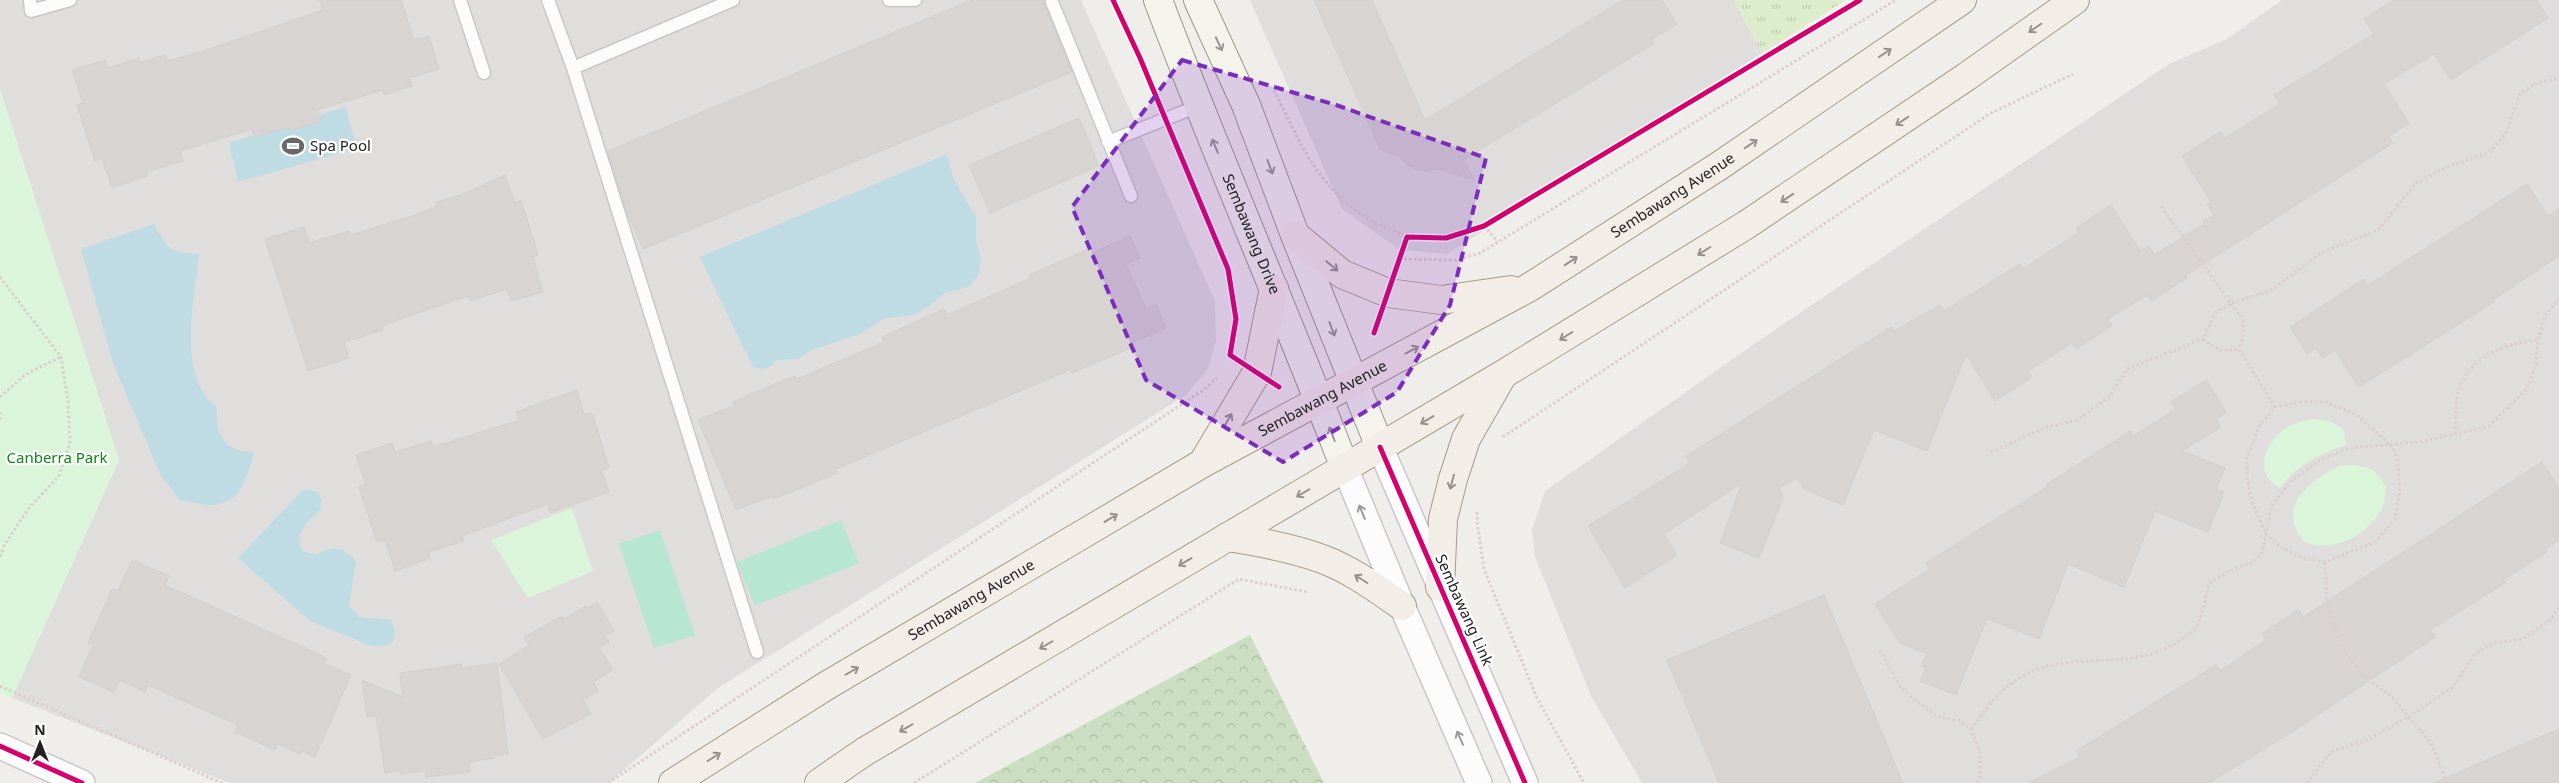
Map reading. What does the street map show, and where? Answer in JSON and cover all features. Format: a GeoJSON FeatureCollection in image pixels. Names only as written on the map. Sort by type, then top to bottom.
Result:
{"type":"FeatureCollection","features":[{"type":"Feature","properties":{"kind":"main road","name":"Sembawang Drive"},"geometry":{"type":"LineString","coordinates":[[1158,0],[1198,106],[1274,288],[1345,468]]}},
{"type":"Feature","properties":{"kind":"main road"},"geometry":{"type":"LineString","coordinates":[[1198,0],[1246,104],[1295,234],[1380,447]]}},
{"type":"Feature","properties":{"kind":"main road","name":"Sembawang Avenue"},"geometry":{"type":"LineString","coordinates":[[673,783],[826,686],[1204,463],[1319,399],[1530,288],[1719,166],[1962,0]]}},
{"type":"Feature","properties":{"kind":"main road"},"geometry":{"type":"LineString","coordinates":[[819,783],[864,752],[1502,375],[1746,225],[1966,77],[2075,0]]}},
{"type":"Feature","properties":{"kind":"main road"},"geometry":{"type":"LineString","coordinates":[[1295,234],[1342,274],[1388,293],[1441,300],[1530,288]]}},
{"type":"Feature","properties":{"kind":"main road"},"geometry":{"type":"LineString","coordinates":[[1204,463],[1257,372],[1274,288]]}},
{"type":"Feature","properties":{"kind":"main road"},"geometry":{"type":"LineString","coordinates":[[1440,587],[1443,519],[1453,479],[1466,439],[1502,375]]}},
{"type":"Feature","properties":{"kind":"main road"},"geometry":{"type":"LineString","coordinates":[[1227,537],[1272,544],[1325,560],[1356,575],[1402,606]]}},
{"type":"Feature","properties":{"kind":"street","name":"Sembawang Link"},"geometry":{"type":"LineString","coordinates":[[1380,447],[1525,783]]}},
{"type":"Feature","properties":{"kind":"street"},"geometry":{"type":"LineString","coordinates":[[1345,468],[1402,606],[1479,783]]}},
{"type":"Feature","properties":{"kind":"street"},"geometry":{"type":"LineString","coordinates":[[0,746],[56,778],[82,783]]}},
{"type":"Feature","properties":{"kind":"lane"},"geometry":{"type":"LineString","coordinates":[[30,0],[31,12],[70,0]]}},
{"type":"Feature","properties":{"kind":"lane"},"geometry":{"type":"LineString","coordinates":[[460,0],[484,73]]}},
{"type":"Feature","properties":{"kind":"lane"},"geometry":{"type":"LineString","coordinates":[[548,0],[573,68],[756,652]]}},
{"type":"Feature","properties":{"kind":"lane"},"geometry":{"type":"LineString","coordinates":[[573,68],[733,0]]}},
{"type":"Feature","properties":{"kind":"lane"},"geometry":{"type":"LineString","coordinates":[[889,0],[915,0]]}},
{"type":"Feature","properties":{"kind":"lane"},"geometry":{"type":"LineString","coordinates":[[1052,2],[1130,196]]}},
{"type":"Feature","properties":{"kind":"lane"},"geometry":{"type":"LineString","coordinates":[[1108,142],[1198,106]]}},
{"type":"Feature","properties":{"kind":"path"},"geometry":{"type":"LineString","coordinates":[[1399,259],[1456,260],[1480,252],[1896,0]]}},
{"type":"Feature","properties":{"kind":"path"},"geometry":{"type":"LineString","coordinates":[[1498,441],[1991,113],[2073,74]]}},
{"type":"Feature","properties":{"kind":"path"},"geometry":{"type":"LineString","coordinates":[[1991,452],[2044,428],[2077,420],[2109,397],[2127,369],[2203,339],[2215,313],[2232,303],[2270,291],[2321,253],[2378,230],[2416,183],[2447,167],[2490,152],[2506,133],[2520,94],[2538,82],[2559,79]]}},
{"type":"Feature","properties":{"kind":"path"},"geometry":{"type":"LineString","coordinates":[[1273,88],[1313,167],[1337,196],[1366,218],[1407,237],[1416,237]]}},
{"type":"Feature","properties":{"kind":"path"},"geometry":{"type":"LineString","coordinates":[[2162,206],[2243,320],[2243,337],[2238,349]]}},
{"type":"Feature","properties":{"kind":"path"},"geometry":{"type":"LineString","coordinates":[[1477,228],[1493,221]]}},
{"type":"Feature","properties":{"kind":"path"},"geometry":{"type":"LineString","coordinates":[[1484,226],[1498,242]]}},
{"type":"Feature","properties":{"kind":"path"},"geometry":{"type":"LineString","coordinates":[[0,277],[61,357],[68,401],[70,442],[59,476],[28,508],[4,546],[0,558]]}},
{"type":"Feature","properties":{"kind":"path"},"geometry":{"type":"LineString","coordinates":[[1971,729],[1996,694],[2031,672],[2068,663],[2112,662],[2138,658],[2175,644],[2195,629],[2203,608],[2208,584],[2229,571],[2254,562],[2262,553],[2272,505],[2291,481],[2321,459],[2349,448],[2392,446],[2489,426],[2527,389],[2536,364],[2538,340],[2545,316],[2559,299]]}},
{"type":"Feature","properties":{"kind":"path"},"geometry":{"type":"LineString","coordinates":[[2203,339],[2215,348],[2226,351],[2238,349]]}},
{"type":"Feature","properties":{"kind":"path"},"geometry":{"type":"LineString","coordinates":[[2455,434],[2458,392],[2471,367],[2495,350],[2516,342],[2538,340]]}},
{"type":"Feature","properties":{"kind":"path"},"geometry":{"type":"LineString","coordinates":[[2238,349],[2275,407]]}},
{"type":"Feature","properties":{"kind":"path"},"geometry":{"type":"LineString","coordinates":[[0,397],[26,374],[61,357]]}},
{"type":"Feature","properties":{"kind":"path"},"geometry":{"type":"LineString","coordinates":[[608,783],[1205,389],[1220,374]]}},
{"type":"Feature","properties":{"kind":"path"},"geometry":{"type":"LineString","coordinates":[[2300,402],[2326,402],[2356,414],[2392,446],[2398,461],[2400,492],[2395,519],[2375,542],[2325,562],[2303,558],[2281,546],[2266,534],[2252,502],[2247,477],[2247,458],[2258,428],[2275,407],[2300,402]]}},
{"type":"Feature","properties":{"kind":"path"},"geometry":{"type":"LineString","coordinates":[[0,412],[0,421]]}},
{"type":"Feature","properties":{"kind":"path"},"geometry":{"type":"LineString","coordinates":[[1478,502],[1477,521],[1484,569],[1537,698],[1584,783]]}},
{"type":"Feature","properties":{"kind":"path"},"geometry":{"type":"LineString","coordinates":[[2325,562],[2328,605],[2341,646],[2360,673],[2391,696],[2410,716],[2431,743],[2447,783]]}},
{"type":"Feature","properties":{"kind":"path"},"geometry":{"type":"LineString","coordinates":[[914,783],[1239,579],[1308,592]]}},
{"type":"Feature","properties":{"kind":"path"},"geometry":{"type":"LineString","coordinates":[[2307,783],[2331,752],[2369,739],[2410,716],[2453,687],[2475,654],[2493,643],[2522,638],[2550,620],[2559,608]]}},
{"type":"Feature","properties":{"kind":"path"},"geometry":{"type":"LineString","coordinates":[[1880,650],[1900,686],[1914,700],[1937,716],[1960,721],[1971,729],[1980,751],[1980,778],[1977,783]]}},
{"type":"Feature","properties":{"kind":"path"},"geometry":{"type":"LineString","coordinates":[[0,686],[222,783]]}},
{"type":"Feature","properties":{"kind":"highlighted area"},"geometry":{"type":"Polygon","coordinates":[[[1182,60],[1336,105],[1486,158],[1450,305],[1397,392],[1283,462],[1146,380],[1072,207],[1182,60]]]}},
{"type":"Feature","properties":{"kind":"shaded area"},"geometry":{"type":"Polygon","coordinates":[[[0,0],[1081,0],[1215,301],[1216,341],[1208,369],[1186,395],[718,688],[609,783],[230,783],[12,698],[119,460],[0,90],[0,0]]]}},
{"type":"Feature","properties":{"kind":"shaded area"},"geometry":{"type":"Polygon","coordinates":[[[1250,0],[1734,0],[1762,53],[1447,254],[1400,250],[1342,209],[1250,0]]]}},
{"type":"Feature","properties":{"kind":"shaded area"},"geometry":{"type":"Polygon","coordinates":[[[2282,0],[2559,0],[2559,783],[1642,783],[1591,696],[1535,557],[1532,530],[1545,491],[1757,342],[2169,64],[2227,39],[2282,0]]]}},
{"type":"Feature","properties":{"kind":"green space"},"geometry":{"type":"Polygon","coordinates":[[[1734,0],[1846,0],[1762,53],[1734,0]]]}},
{"type":"Feature","properties":{"kind":"green space","name":"Canberra Park"},"geometry":{"type":"Polygon","coordinates":[[[0,90],[119,460],[12,698],[0,693],[0,90]]]}},
{"type":"Feature","properties":{"kind":"green space"},"geometry":{"type":"Polygon","coordinates":[[[2311,419],[2330,421],[2344,430],[2346,445],[2309,461],[2293,473],[2280,488],[2267,476],[2264,468],[2266,453],[2275,438],[2285,429],[2296,423],[2311,419]]]}},
{"type":"Feature","properties":{"kind":"green space"},"geometry":{"type":"Polygon","coordinates":[[[2341,465],[2368,468],[2377,474],[2386,487],[2382,509],[2362,532],[2344,541],[2325,546],[2305,542],[2296,529],[2293,518],[2298,498],[2313,482],[2341,465]]]}},
{"type":"Feature","properties":{"kind":"green space"},"geometry":{"type":"Polygon","coordinates":[[[572,508],[593,571],[528,598],[491,540],[572,508]]]}},
{"type":"Feature","properties":{"kind":"green space"},"geometry":{"type":"Polygon","coordinates":[[[841,520],[859,563],[755,606],[737,562],[841,520]]]}},
{"type":"Feature","properties":{"kind":"green space"},"geometry":{"type":"Polygon","coordinates":[[[660,530],[695,635],[654,648],[619,544],[660,530]]]}},
{"type":"Feature","properties":{"kind":"green space"},"geometry":{"type":"Polygon","coordinates":[[[1250,635],[1324,783],[975,783],[1250,635]]]}},
{"type":"Feature","properties":{"kind":"water","name":"Spa Pool"},"geometry":{"type":"Polygon","coordinates":[[[345,107],[357,148],[238,182],[229,143],[345,107]]]}},
{"type":"Feature","properties":{"kind":"water"},"geometry":{"type":"Polygon","coordinates":[[[947,154],[953,178],[976,217],[976,240],[981,260],[978,276],[968,287],[945,293],[931,305],[914,315],[885,318],[860,334],[814,349],[797,359],[776,360],[771,366],[766,368],[753,367],[700,257],[947,154]]]}},
{"type":"Feature","properties":{"kind":"water"},"geometry":{"type":"Polygon","coordinates":[[[154,224],[170,248],[175,251],[199,254],[191,324],[192,359],[196,375],[202,391],[217,408],[218,427],[224,441],[236,449],[254,452],[246,478],[238,493],[224,503],[206,505],[180,500],[161,476],[113,363],[81,249],[154,224]]]}},
{"type":"Feature","properties":{"kind":"water"},"geometry":{"type":"Polygon","coordinates":[[[304,489],[317,492],[321,499],[320,510],[306,523],[301,533],[300,544],[302,551],[316,555],[327,550],[338,549],[352,557],[356,562],[349,606],[359,617],[391,620],[395,630],[393,642],[386,646],[371,646],[310,621],[238,558],[304,489]]]}},
{"type":"Feature","properties":{"kind":"building"},"geometry":{"type":"Polygon","coordinates":[[[319,0],[401,0],[414,40],[429,36],[439,69],[409,78],[412,86],[384,95],[383,90],[317,110],[321,121],[289,131],[288,127],[254,137],[252,129],[180,151],[183,161],[146,172],[148,176],[112,188],[102,158],[95,161],[77,105],[83,103],[72,70],[105,60],[108,68],[139,58],[140,62],[165,55],[167,61],[200,52],[323,10],[319,0]]]}},
{"type":"Feature","properties":{"kind":"building"},"geometry":{"type":"Polygon","coordinates":[[[972,0],[1043,0],[1072,72],[643,249],[626,210],[608,151],[972,0]]]}},
{"type":"Feature","properties":{"kind":"building"},"geometry":{"type":"Polygon","coordinates":[[[1314,0],[1372,0],[1425,120],[1623,0],[1662,0],[1677,24],[1652,39],[1655,43],[1463,160],[1475,180],[1438,169],[1424,171],[1409,166],[1399,157],[1380,149],[1314,0]]]}},
{"type":"Feature","properties":{"kind":"building"},"geometry":{"type":"Polygon","coordinates":[[[2394,0],[2537,0],[2548,18],[2451,80],[2434,54],[2384,84],[2409,123],[2389,136],[2393,143],[2185,276],[2187,278],[2151,301],[2147,295],[2108,319],[2112,326],[2076,349],[2072,343],[2028,371],[2032,377],[1995,401],[1966,354],[1927,451],[1874,430],[1843,505],[1804,489],[1797,478],[1779,488],[1783,498],[1759,558],[1720,543],[1742,483],[1664,534],[1677,555],[1625,588],[1588,526],[1690,463],[1686,456],[1891,327],[1894,331],[1940,305],[1944,311],[2020,264],[2023,269],[2079,232],[2076,228],[2111,205],[2140,251],[2149,246],[2154,255],[2204,224],[2203,222],[2214,215],[2207,205],[2211,202],[2182,156],[2220,132],[2225,138],[2280,104],[2274,95],[2374,34],[2364,19],[2394,0]]]}},
{"type":"Feature","properties":{"kind":"building"},"geometry":{"type":"Polygon","coordinates":[[[1079,118],[1099,166],[990,213],[969,165],[1079,118]]]}},
{"type":"Feature","properties":{"kind":"building"},"geometry":{"type":"Polygon","coordinates":[[[505,175],[515,203],[521,200],[538,255],[533,257],[543,292],[511,301],[507,289],[470,301],[468,296],[382,326],[383,330],[344,342],[349,358],[308,371],[265,239],[304,227],[309,243],[349,231],[351,235],[415,215],[436,206],[436,202],[461,195],[505,175]]]}},
{"type":"Feature","properties":{"kind":"building"},"geometry":{"type":"Polygon","coordinates":[[[2527,184],[2548,216],[2559,208],[2559,256],[2493,300],[2494,302],[2359,387],[2335,350],[2323,358],[2316,348],[2307,354],[2290,327],[2364,279],[2368,285],[2527,184]]]}},
{"type":"Feature","properties":{"kind":"building"},"geometry":{"type":"Polygon","coordinates":[[[1130,236],[1140,258],[1126,264],[1146,309],[1156,304],[1166,328],[1131,343],[1133,347],[1072,373],[1070,370],[836,469],[837,473],[774,499],[772,496],[736,510],[698,420],[735,405],[733,402],[760,390],[795,376],[797,379],[884,342],[882,337],[944,309],[947,315],[1031,278],[1029,275],[1090,248],[1092,253],[1130,236]]]}},
{"type":"Feature","properties":{"kind":"building"},"geometry":{"type":"Polygon","coordinates":[[[2206,380],[2226,412],[2216,419],[2221,427],[2182,451],[2225,468],[2216,489],[2224,492],[2208,532],[2155,511],[2124,587],[2068,564],[2039,639],[1987,619],[1956,695],[1920,681],[1926,668],[1921,666],[1927,654],[1900,643],[1875,604],[1930,569],[1926,563],[2047,487],[2046,485],[2130,431],[2133,436],[2176,409],[2171,402],[2206,380]]]}},
{"type":"Feature","properties":{"kind":"building"},"geometry":{"type":"Polygon","coordinates":[[[577,390],[584,415],[592,413],[609,467],[602,471],[609,492],[550,513],[548,504],[462,536],[464,541],[428,552],[430,558],[395,571],[385,540],[377,542],[359,487],[366,485],[356,455],[392,443],[395,452],[431,441],[433,447],[519,420],[516,412],[577,390]]]}},
{"type":"Feature","properties":{"kind":"building"},"geometry":{"type":"Polygon","coordinates":[[[2542,462],[2559,488],[2559,540],[2545,549],[2547,552],[2503,580],[2505,583],[2430,630],[2435,637],[2292,732],[2209,783],[2028,783],[2080,757],[2076,751],[2216,665],[2220,671],[2266,640],[2262,633],[2299,610],[2303,617],[2542,462]]]}},
{"type":"Feature","properties":{"kind":"building"},"geometry":{"type":"Polygon","coordinates":[[[132,560],[169,576],[165,585],[327,658],[324,664],[351,675],[315,757],[302,751],[300,754],[278,744],[275,750],[235,732],[238,725],[148,685],[145,692],[120,680],[114,692],[79,677],[93,645],[88,643],[112,589],[118,591],[132,560]]]}},
{"type":"Feature","properties":{"kind":"building"},"geometry":{"type":"Polygon","coordinates":[[[1824,595],[1903,783],[1719,783],[1667,660],[1824,595]]]}},
{"type":"Feature","properties":{"kind":"building"},"geometry":{"type":"Polygon","coordinates":[[[597,602],[614,631],[605,636],[609,642],[599,647],[613,670],[593,682],[598,691],[583,700],[591,714],[543,739],[499,664],[529,645],[524,637],[562,616],[564,619],[597,602]]]}},
{"type":"Feature","properties":{"kind":"building"},"geometry":{"type":"Polygon","coordinates":[[[497,663],[508,754],[469,762],[470,772],[426,777],[425,771],[400,774],[400,771],[385,773],[376,716],[367,717],[362,680],[403,697],[400,673],[462,664],[462,668],[497,663]]]}},
{"type":"Feature","properties":{"kind":"building"},"geometry":{"type":"Polygon","coordinates":[[[2559,729],[2559,783],[2434,783],[2519,746],[2559,729]]]}},
{"type":"Feature","properties":{"kind":"cycle path"},"geometry":{"type":"LineString","coordinates":[[1113,0],[1140,58],[1228,269],[1236,319],[1230,355],[1279,387]]}},
{"type":"Feature","properties":{"kind":"cycle path"},"geometry":{"type":"LineString","coordinates":[[1374,333],[1407,237],[1446,238],[1484,226],[1860,0]]}},
{"type":"Feature","properties":{"kind":"cycle path"},"geometry":{"type":"LineString","coordinates":[[1380,447],[1525,783]]}},
{"type":"Feature","properties":{"kind":"cycle path"},"geometry":{"type":"LineString","coordinates":[[0,746],[82,783]]}},
{"type":"Feature","properties":{"kind":"place","name":"Spa Pool"},"geometry":{"type":"Point","coordinates":[293,146]}}]}
